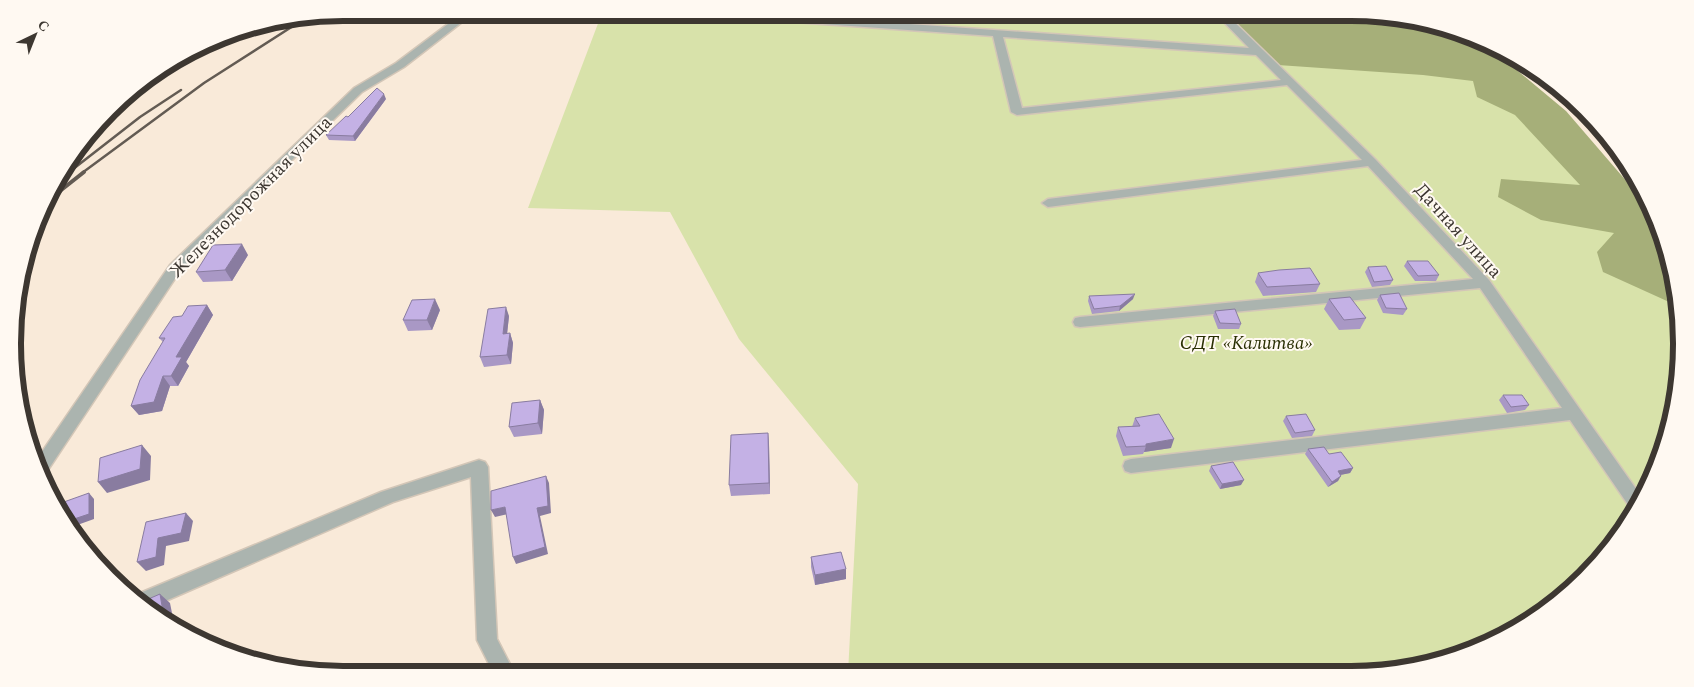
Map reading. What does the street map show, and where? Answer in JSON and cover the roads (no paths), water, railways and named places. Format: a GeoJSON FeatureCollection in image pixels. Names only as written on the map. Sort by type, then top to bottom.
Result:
{"type":"FeatureCollection","features":[{"type":"Feature","properties":{"kind":"street","name":"Железнодорожная улица"},"geometry":{"type":"LineString","coordinates":[[44,461],[175,268],[218,223],[358,90],[400,65],[458,21]]}},
{"type":"Feature","properties":{"kind":"street"},"geometry":{"type":"LineString","coordinates":[[817,21],[1258,52]]}},
{"type":"Feature","properties":{"kind":"street","name":"Дачная улица"},"geometry":{"type":"LineString","coordinates":[[1227,21],[1372,162],[1484,283],[1633,499]]}},
{"type":"Feature","properties":{"kind":"street"},"geometry":{"type":"LineString","coordinates":[[997,34],[1017,112],[1288,82]]}},
{"type":"Feature","properties":{"kind":"street"},"geometry":{"type":"LineString","coordinates":[[1048,203],[1372,162]]}},
{"type":"Feature","properties":{"kind":"street"},"geometry":{"type":"LineString","coordinates":[[1080,322],[1484,283]]}},
{"type":"Feature","properties":{"kind":"street"},"geometry":{"type":"LineString","coordinates":[[1132,466],[1575,412]]}},
{"type":"Feature","properties":{"kind":"street"},"geometry":{"type":"LineString","coordinates":[[148,599],[388,497],[479,467],[487,640],[501,666]]}},
{"type":"Feature","properties":{"kind":"railway"},"geometry":{"type":"LineString","coordinates":[[82,173],[204,83],[295,25]]}},
{"type":"Feature","properties":{"kind":"railway"},"geometry":{"type":"LineString","coordinates":[[72,170],[140,117],[181,90]]}},
{"type":"Feature","properties":{"kind":"railway"},"geometry":{"type":"LineString","coordinates":[[59,192],[84,172]]}},
{"type":"Feature","properties":{"kind":"park label","name":"СДТ «Калитва»"},"geometry":{"type":"Point","coordinates":[1246,342]}}]}
